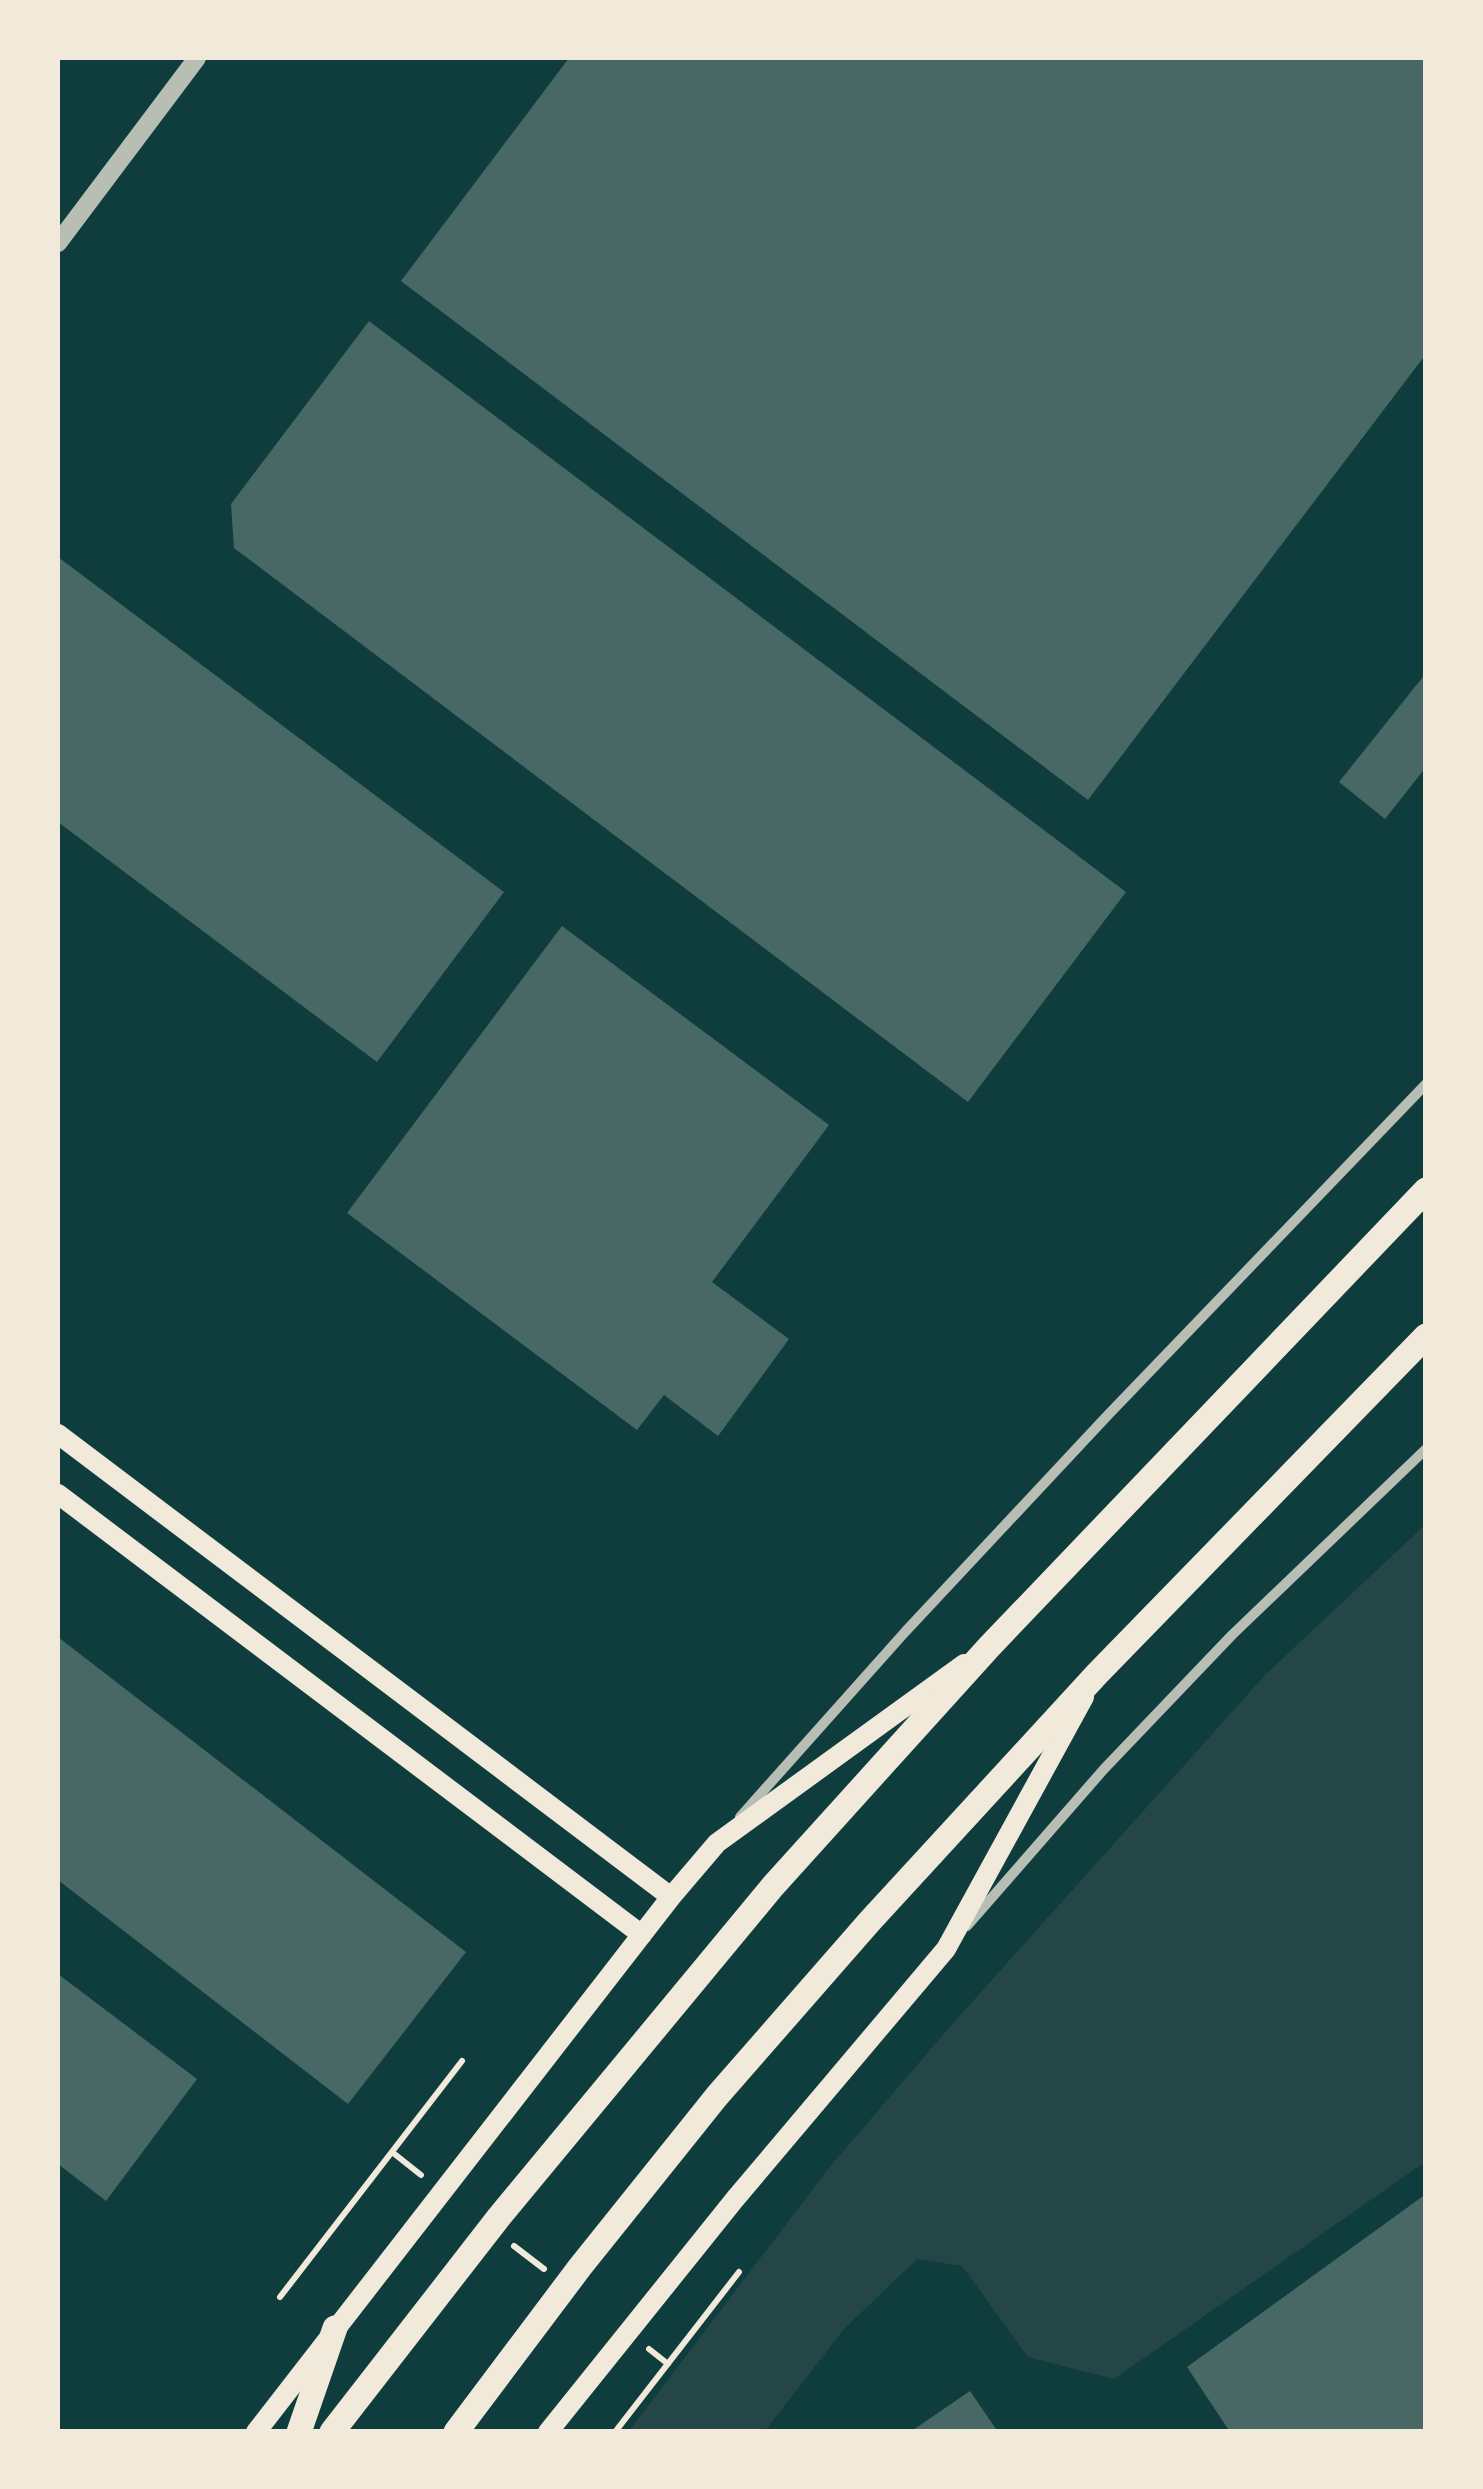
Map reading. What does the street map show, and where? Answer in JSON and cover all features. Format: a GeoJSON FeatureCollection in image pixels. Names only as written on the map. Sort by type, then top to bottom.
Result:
{"type":"FeatureCollection","features":[{"type":"Feature","properties":{"kind":"main road"},"geometry":{"type":"LineString","coordinates":[[332,2432],[500,2217],[773,1886],[989,1647],[1426,1190]]}},
{"type":"Feature","properties":{"kind":"main road"},"geometry":{"type":"LineString","coordinates":[[456,2432],[580,2267],[717,2096],[870,1921],[1096,1674],[1426,1336]]}},
{"type":"Feature","properties":{"kind":"main road"},"geometry":{"type":"LineString","coordinates":[[58,1434],[671,1897]]}},
{"type":"Feature","properties":{"kind":"main road"},"geometry":{"type":"LineString","coordinates":[[58,1494],[642,1935]]}},
{"type":"Feature","properties":{"kind":"main road"},"geometry":{"type":"LineString","coordinates":[[256,2432],[716,1843],[989,1647]]}},
{"type":"Feature","properties":{"kind":"main road"},"geometry":{"type":"LineString","coordinates":[[548,2432],[946,1949],[1096,1674]]}},
{"type":"Feature","properties":{"kind":"main road"},"geometry":{"type":"LineString","coordinates":[[299,2432],[334,2328]]}},
{"type":"Feature","properties":{"kind":"street"},"geometry":{"type":"LineString","coordinates":[[58,243],[197,58]]}},
{"type":"Feature","properties":{"kind":"street"},"geometry":{"type":"LineString","coordinates":[[716,1843],[1080,1444],[1426,1084]]}},
{"type":"Feature","properties":{"kind":"street"},"geometry":{"type":"LineString","coordinates":[[946,1949],[1104,1770],[1232,1635],[1426,1449]]}},
{"type":"Feature","properties":{"kind":"path"},"geometry":{"type":"LineString","coordinates":[[280,2296],[462,2061]]}},
{"type":"Feature","properties":{"kind":"path"},"geometry":{"type":"LineString","coordinates":[[392,2152],[422,2176]]}},
{"type":"Feature","properties":{"kind":"path"},"geometry":{"type":"LineString","coordinates":[[499,2234],[545,2270]]}},
{"type":"Feature","properties":{"kind":"path"},"geometry":{"type":"LineString","coordinates":[[615,2432],[738,2272]]}},
{"type":"Feature","properties":{"kind":"path"},"geometry":{"type":"LineString","coordinates":[[637,2340],[668,2364]]}},
{"type":"Feature","properties":{"kind":"shaded area"},"geometry":{"type":"Polygon","coordinates":[[[1425,1525],[1425,2162],[1114,2379],[1028,2357],[962,2266],[917,2259],[844,2329],[765,2431],[629,2431],[828,2169],[947,2030],[1266,1674],[1425,1525]]]}},
{"type":"Feature","properties":{"kind":"building"},"geometry":{"type":"Polygon","coordinates":[[[569,58],[1426,58],[1426,354],[1088,800],[401,281],[569,58]]]}},
{"type":"Feature","properties":{"kind":"building"},"geometry":{"type":"Polygon","coordinates":[[[369,321],[1126,892],[968,1102],[234,548],[231,504],[369,321]]]}},
{"type":"Feature","properties":{"kind":"building"},"geometry":{"type":"Polygon","coordinates":[[[58,557],[504,892],[377,1062],[58,822],[58,557]]]}},
{"type":"Feature","properties":{"kind":"building"},"geometry":{"type":"Polygon","coordinates":[[[1426,673],[1426,767],[1385,819],[1339,782],[1426,673]]]}},
{"type":"Feature","properties":{"kind":"building"},"geometry":{"type":"Polygon","coordinates":[[[562,926],[829,1125],[712,1282],[789,1339],[718,1436],[664,1395],[637,1430],[347,1213],[562,926]]]}},
{"type":"Feature","properties":{"kind":"building"},"geometry":{"type":"Polygon","coordinates":[[[58,1637],[466,1952],[348,2104],[58,1880],[58,1637]]]}},
{"type":"Feature","properties":{"kind":"building"},"geometry":{"type":"Polygon","coordinates":[[[58,1974],[197,2079],[106,2201],[58,2164],[58,1974]]]}},
{"type":"Feature","properties":{"kind":"building"},"geometry":{"type":"Polygon","coordinates":[[[1426,2194],[1426,2432],[1230,2432],[1187,2367],[1426,2194]]]}},
{"type":"Feature","properties":{"kind":"building"},"geometry":{"type":"Polygon","coordinates":[[[970,2391],[998,2432],[910,2432],[970,2391]]]}}]}
